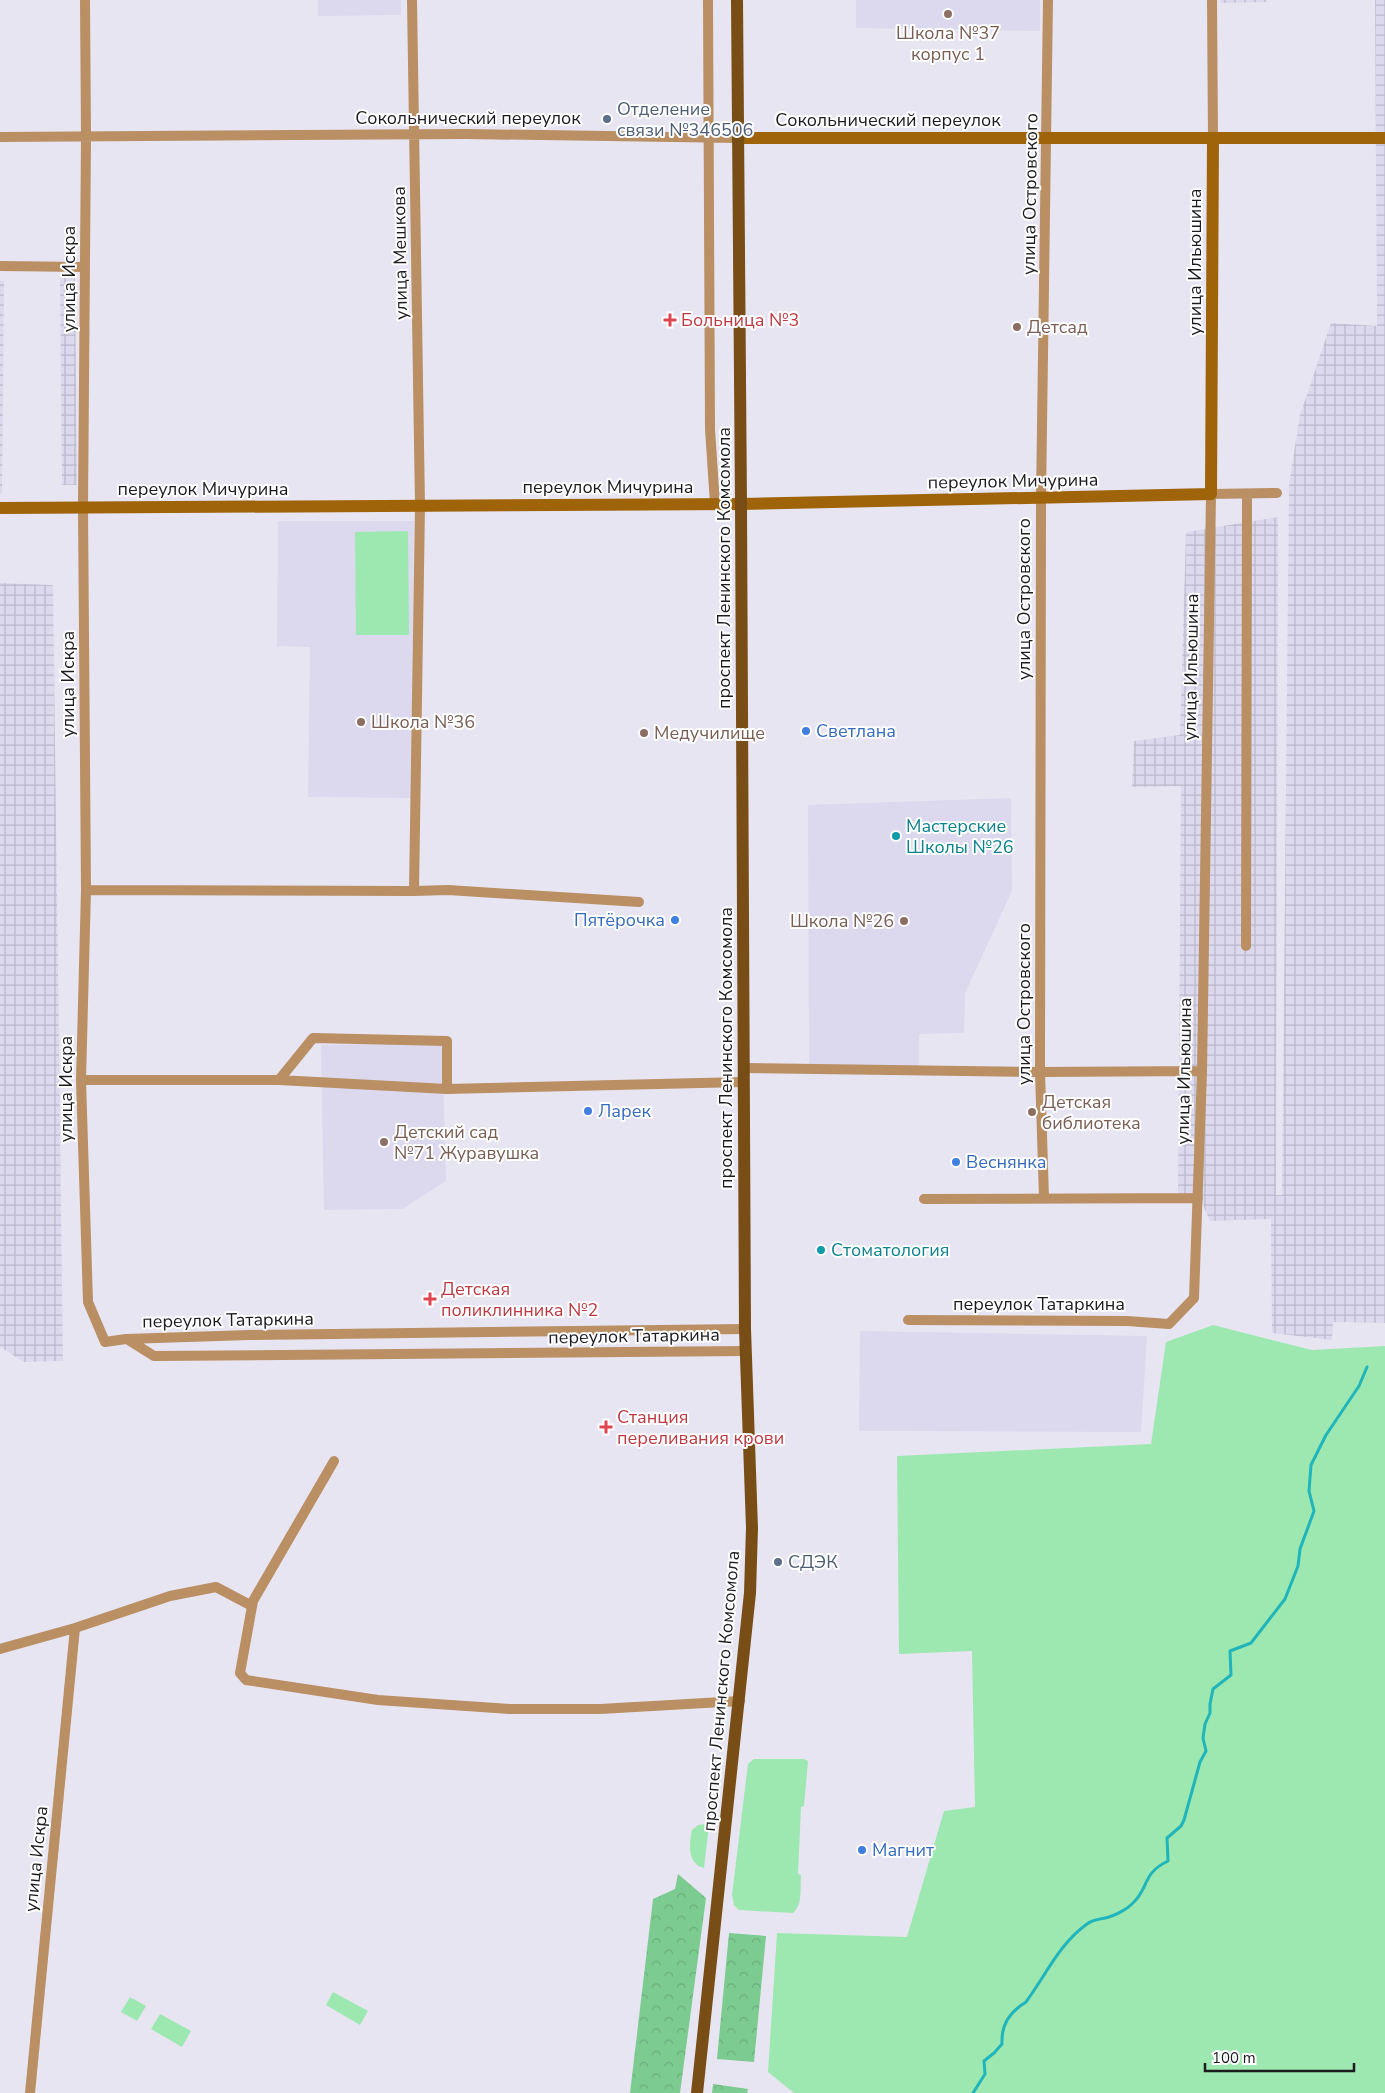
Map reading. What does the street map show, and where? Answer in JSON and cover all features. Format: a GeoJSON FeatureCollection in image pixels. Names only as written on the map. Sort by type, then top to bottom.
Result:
{"type":"FeatureCollection","features":[{"type":"Feature","properties":{"kind":"main road","name":"проспект Ленинского Комсомола"},"geometry":{"type":"LineString","coordinates":[[696,2093],[740,1702],[750,1592],[752,1528],[744,1329],[737,0]]}},
{"type":"Feature","properties":{"kind":"street","name":"улица Искра"},"geometry":{"type":"LineString","coordinates":[[85,0],[86,136],[83,507],[86,890],[81,1080],[88,1302],[105,1342],[126,1338]]}},
{"type":"Feature","properties":{"kind":"street","name":"улица Мешкова"},"geometry":{"type":"LineString","coordinates":[[412,0],[420,506],[414,891]]}},
{"type":"Feature","properties":{"kind":"street"},"geometry":{"type":"LineString","coordinates":[[708,0],[710,429],[715,504]]}},
{"type":"Feature","properties":{"kind":"street","name":"улица Островского"},"geometry":{"type":"LineString","coordinates":[[1044,1198],[1040,1072],[1041,498],[1048,0]]}},
{"type":"Feature","properties":{"kind":"street","name":"улица Ильюшина"},"geometry":{"type":"LineString","coordinates":[[1169,1324],[1194,1298],[1198,1198],[1202,1071],[1211,494],[1212,0]]}},
{"type":"Feature","properties":{"kind":"street","name":"Сокольнический переулок"},"geometry":{"type":"LineString","coordinates":[[0,137],[415,135],[709,138],[1385,138]]}},
{"type":"Feature","properties":{"kind":"street"},"geometry":{"type":"LineString","coordinates":[[0,266],[85,267]]}},
{"type":"Feature","properties":{"kind":"street","name":"переулок Мичурина"},"geometry":{"type":"LineString","coordinates":[[0,508],[741,504],[1277,493]]}},
{"type":"Feature","properties":{"kind":"street"},"geometry":{"type":"LineString","coordinates":[[1246,946],[1247,494]]}},
{"type":"Feature","properties":{"kind":"street"},"geometry":{"type":"LineString","coordinates":[[86,890],[448,890],[639,902]]}},
{"type":"Feature","properties":{"kind":"street"},"geometry":{"type":"LineString","coordinates":[[279,1080],[313,1038],[447,1041],[447,1089]]}},
{"type":"Feature","properties":{"kind":"street"},"geometry":{"type":"LineString","coordinates":[[743,1068],[1040,1072],[1202,1071]]}},
{"type":"Feature","properties":{"kind":"street"},"geometry":{"type":"LineString","coordinates":[[81,1080],[279,1080],[447,1089],[743,1082]]}},
{"type":"Feature","properties":{"kind":"street"},"geometry":{"type":"LineString","coordinates":[[924,1199],[1198,1198]]}},
{"type":"Feature","properties":{"kind":"street","name":"переулок Татаркина"},"geometry":{"type":"LineString","coordinates":[[908,1320],[1127,1321],[1169,1324]]}},
{"type":"Feature","properties":{"kind":"street","name":"переулок Татаркина"},"geometry":{"type":"LineString","coordinates":[[126,1338],[744,1329]]}},
{"type":"Feature","properties":{"kind":"street","name":"переулок Татаркина"},"geometry":{"type":"LineString","coordinates":[[126,1338],[154,1356],[745,1351]]}},
{"type":"Feature","properties":{"kind":"street"},"geometry":{"type":"LineString","coordinates":[[334,1461],[253,1601],[240,1673],[246,1680],[378,1700],[510,1709],[600,1708],[740,1702]]}},
{"type":"Feature","properties":{"kind":"street"},"geometry":{"type":"LineString","coordinates":[[0,1648],[75,1628],[170,1596],[216,1587],[252,1606]]}},
{"type":"Feature","properties":{"kind":"street","name":"улица Искра"},"geometry":{"type":"LineString","coordinates":[[30,2093],[75,1628]]}},
{"type":"Feature","properties":{"kind":"shaded area"},"geometry":{"type":"Polygon","coordinates":[[[318,0],[401,0],[401,15],[318,16],[318,0]]]}},
{"type":"Feature","properties":{"kind":"shaded area","name":"Школа №37 корпус 1"},"geometry":{"type":"Polygon","coordinates":[[[856,0],[1040,0],[1040,31],[856,28],[856,0]]]}},
{"type":"Feature","properties":{"kind":"shaded area"},"geometry":{"type":"Polygon","coordinates":[[[1221,0],[1267,0],[1267,2],[1221,3],[1221,0]]]}},
{"type":"Feature","properties":{"kind":"shaded area"},"geometry":{"type":"Polygon","coordinates":[[[1375,0],[1385,0],[1385,1323],[1333,1322],[1332,1340],[1272,1333],[1271,1219],[1210,1221],[1200,1198],[1178,1200],[1181,786],[1132,787],[1134,741],[1180,735],[1186,532],[1278,517],[1276,1195],[1282,1195],[1289,484],[1300,415],[1331,323],[1377,326],[1375,0]]]}},
{"type":"Feature","properties":{"kind":"shaded area"},"geometry":{"type":"Polygon","coordinates":[[[60,274],[75,274],[77,485],[62,485],[60,274]]]}},
{"type":"Feature","properties":{"kind":"shaded area"},"geometry":{"type":"Polygon","coordinates":[[[0,281],[4,281],[2,494],[0,494],[0,281]]]}},
{"type":"Feature","properties":{"kind":"shaded area","name":"Школа №36"},"geometry":{"type":"Polygon","coordinates":[[[278,521],[414,521],[411,798],[308,797],[310,647],[277,646],[278,521]]]}},
{"type":"Feature","properties":{"kind":"shaded area"},"geometry":{"type":"Polygon","coordinates":[[[0,583],[53,585],[63,1361],[24,1362],[0,1347],[0,583]]]}},
{"type":"Feature","properties":{"kind":"shaded area","name":"Школа №26"},"geometry":{"type":"Polygon","coordinates":[[[1011,798],[1012,891],[965,993],[964,1033],[919,1034],[919,1067],[809,1066],[808,805],[1011,798]]]}},
{"type":"Feature","properties":{"kind":"shaded area","name":"Детский сад №71 Журавушка"},"geometry":{"type":"Polygon","coordinates":[[[442,1043],[446,1181],[402,1209],[324,1210],[321,1045],[442,1043]]]}},
{"type":"Feature","properties":{"kind":"shaded area"},"geometry":{"type":"Polygon","coordinates":[[[860,1331],[1147,1336],[1141,1432],[859,1431],[860,1331]]]}},
{"type":"Feature","properties":{"kind":"green space"},"geometry":{"type":"Polygon","coordinates":[[[408,531],[409,635],[356,635],[355,532],[408,531]]]}},
{"type":"Feature","properties":{"kind":"green space"},"geometry":{"type":"Polygon","coordinates":[[[1213,1325],[1312,1350],[1385,1346],[1385,2093],[794,2093],[768,2072],[777,1933],[907,1937],[944,1811],[975,1807],[972,1651],[899,1654],[897,1456],[1151,1444],[1166,1342],[1213,1325]]]}},
{"type":"Feature","properties":{"kind":"green space"},"geometry":{"type":"Polygon","coordinates":[[[754,1759],[804,1759],[808,1761],[804,1806],[801,1807],[798,1874],[801,1875],[800,1896],[798,1905],[793,1913],[739,1910],[734,1905],[732,1895],[748,1764],[754,1759]]]}},
{"type":"Feature","properties":{"kind":"green space"},"geometry":{"type":"Polygon","coordinates":[[[698,1825],[709,1825],[704,1868],[698,1866],[692,1858],[690,1841],[692,1830],[698,1825]]]}},
{"type":"Feature","properties":{"kind":"green space"},"geometry":{"type":"Polygon","coordinates":[[[678,1874],[706,1898],[680,2093],[630,2093],[653,1899],[675,1889],[678,1874]]]}},
{"type":"Feature","properties":{"kind":"green space"},"geometry":{"type":"Polygon","coordinates":[[[729,1933],[766,1936],[754,2062],[717,2059],[729,1933]]]}},
{"type":"Feature","properties":{"kind":"green space"},"geometry":{"type":"Polygon","coordinates":[[[333,1992],[368,2011],[360,2025],[326,2005],[333,1992]]]}},
{"type":"Feature","properties":{"kind":"green space"},"geometry":{"type":"Polygon","coordinates":[[[130,1997],[146,2006],[137,2021],[121,2012],[130,1997]]]}},
{"type":"Feature","properties":{"kind":"green space"},"geometry":{"type":"Polygon","coordinates":[[[160,2014],[191,2031],[182,2047],[151,2029],[160,2014]]]}},
{"type":"Feature","properties":{"kind":"green space"},"geometry":{"type":"Polygon","coordinates":[[[713,2084],[748,2089],[747,2093],[712,2093],[713,2084]]]}},
{"type":"Feature","properties":{"kind":"waterway"},"geometry":{"type":"LineString","coordinates":[[973,2093],[985,2074],[984,2061],[1002,2044],[1003,2030],[1011,2014],[1026,2002],[1068,1941],[1089,1922],[1112,1916],[1130,1906],[1138,1898],[1149,1876],[1159,1866],[1168,1861],[1167,1838],[1181,1826],[1184,1820],[1200,1762],[1206,1751],[1203,1738],[1205,1724],[1210,1713],[1213,1689],[1231,1675],[1230,1651],[1251,1643],[1285,1599],[1298,1566],[1300,1549],[1314,1511],[1309,1491],[1311,1465],[1326,1435],[1359,1386],[1367,1367]]}},
{"type":"Feature","properties":{"kind":"place","name":"Школа №37 корпус 1"},"geometry":{"type":"Point","coordinates":[948,14]}},
{"type":"Feature","properties":{"kind":"place","name":"Отделение связи №346506"},"geometry":{"type":"Point","coordinates":[607,119]}},
{"type":"Feature","properties":{"kind":"place","name":"Больница №3"},"geometry":{"type":"Point","coordinates":[670,320]}},
{"type":"Feature","properties":{"kind":"place","name":"Детсад"},"geometry":{"type":"Point","coordinates":[1017,327]}},
{"type":"Feature","properties":{"kind":"place","name":"Школа №36"},"geometry":{"type":"Point","coordinates":[361,722]}},
{"type":"Feature","properties":{"kind":"place","name":"Светлана"},"geometry":{"type":"Point","coordinates":[806,731]}},
{"type":"Feature","properties":{"kind":"place","name":"Медучилище"},"geometry":{"type":"Point","coordinates":[644,733]}},
{"type":"Feature","properties":{"kind":"place","name":"Мастерские Школы №26"},"geometry":{"type":"Point","coordinates":[896,836]}},
{"type":"Feature","properties":{"kind":"place","name":"Пятёрочка"},"geometry":{"type":"Point","coordinates":[675,920]}},
{"type":"Feature","properties":{"kind":"place","name":"Школа №26"},"geometry":{"type":"Point","coordinates":[904,921]}},
{"type":"Feature","properties":{"kind":"place","name":"Ларек"},"geometry":{"type":"Point","coordinates":[588,1111]}},
{"type":"Feature","properties":{"kind":"place","name":"Детская библиотека"},"geometry":{"type":"Point","coordinates":[1032,1112]}},
{"type":"Feature","properties":{"kind":"place","name":"Детский сад №71 Журавушка"},"geometry":{"type":"Point","coordinates":[384,1142]}},
{"type":"Feature","properties":{"kind":"place","name":"Веснянка"},"geometry":{"type":"Point","coordinates":[956,1162]}},
{"type":"Feature","properties":{"kind":"place","name":"Стоматология"},"geometry":{"type":"Point","coordinates":[821,1250]}},
{"type":"Feature","properties":{"kind":"place","name":"Детская поликлинника №2"},"geometry":{"type":"Point","coordinates":[430,1299]}},
{"type":"Feature","properties":{"kind":"place","name":"Станция переливания крови"},"geometry":{"type":"Point","coordinates":[606,1427]}},
{"type":"Feature","properties":{"kind":"place","name":"СДЭК"},"geometry":{"type":"Point","coordinates":[778,1562]}},
{"type":"Feature","properties":{"kind":"place","name":"Магнит"},"geometry":{"type":"Point","coordinates":[862,1850]}}]}
